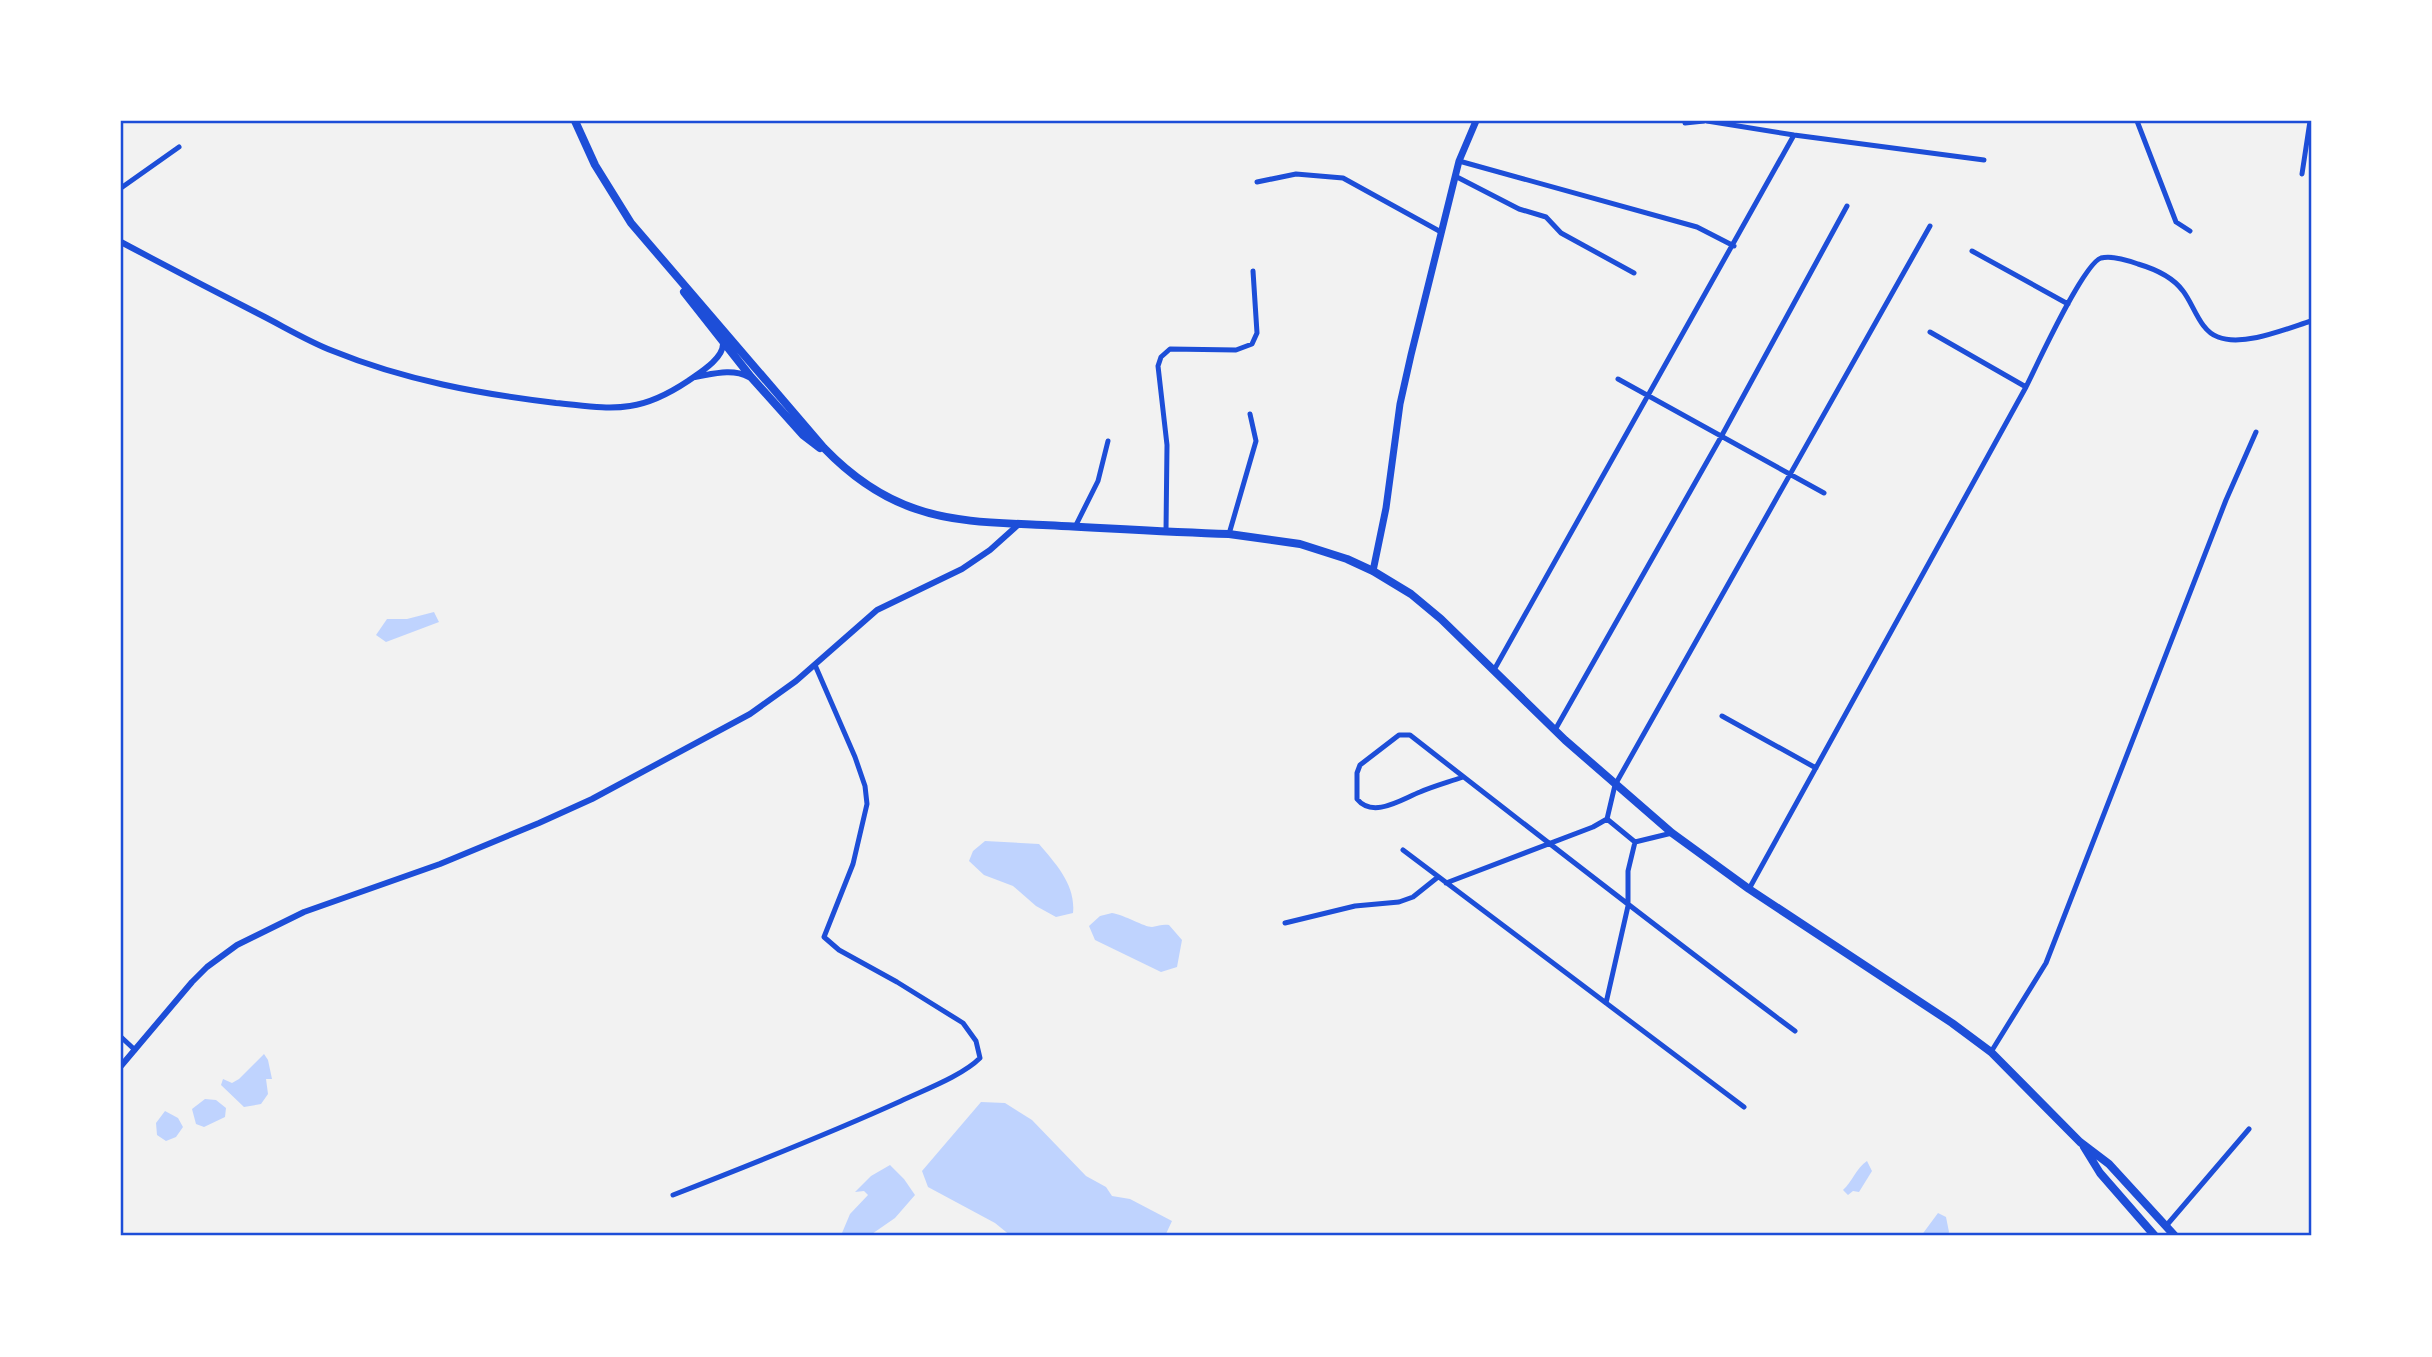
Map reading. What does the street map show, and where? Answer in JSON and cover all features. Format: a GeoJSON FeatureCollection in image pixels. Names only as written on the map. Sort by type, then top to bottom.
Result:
{"type":"FeatureCollection","features":[{"type":"Feature","properties":{"kind":"main road"},"geometry":{"type":"LineString","coordinates":[[575,121],[595,165],[631,223],[745,364],[841,465]]}},
{"type":"Feature","properties":{"kind":"main road"},"geometry":{"type":"LineString","coordinates":[[1373,571],[1400,404],[1459,161],[1476,121]]}},
{"type":"Feature","properties":{"kind":"main road"},"geometry":{"type":"LineString","coordinates":[[663,260],[694,308],[723,344],[734,350]]}},
{"type":"Feature","properties":{"kind":"main road"},"geometry":{"type":"LineString","coordinates":[[745,364],[752,378],[803,435],[880,493],[913,509],[958,519],[1019,524],[1229,534],[1300,544],[1373,571],[1420,601],[1555,730],[1672,833],[1749,890],[1952,1023],[1990,1052],[2080,1142],[2109,1164],[2175,1236]]}},
{"type":"Feature","properties":{"kind":"main road"},"geometry":{"type":"LineString","coordinates":[[2080,1142],[2100,1173],[2155,1236]]}},
{"type":"Feature","properties":{"kind":"street"},"geometry":{"type":"LineString","coordinates":[[1685,123],[1706,121],[1983,160]]}},
{"type":"Feature","properties":{"kind":"street"},"geometry":{"type":"LineString","coordinates":[[2137,121],[2176,222],[2190,231]]}},
{"type":"Feature","properties":{"kind":"street"},"geometry":{"type":"LineString","coordinates":[[2302,174],[2309,121]]}},
{"type":"Feature","properties":{"kind":"street"},"geometry":{"type":"LineString","coordinates":[[1493,670],[1734,246],[1794,135]]}},
{"type":"Feature","properties":{"kind":"street"},"geometry":{"type":"LineString","coordinates":[[121,188],[179,147]]}},
{"type":"Feature","properties":{"kind":"street"},"geometry":{"type":"LineString","coordinates":[[1459,161],[1697,227],[1734,246]]}},
{"type":"Feature","properties":{"kind":"street"},"geometry":{"type":"LineString","coordinates":[[1258,182],[1296,174],[1343,178],[1441,233]]}},
{"type":"Feature","properties":{"kind":"street"},"geometry":{"type":"LineString","coordinates":[[1455,176],[1519,209],[1546,217],[1561,233],[1634,273]]}},
{"type":"Feature","properties":{"kind":"street"},"geometry":{"type":"LineString","coordinates":[[1555,730],[1721,437],[1847,206]]}},
{"type":"Feature","properties":{"kind":"street"},"geometry":{"type":"LineString","coordinates":[[1446,883],[1593,827],[1607,819],[1615,785],[1930,226]]}},
{"type":"Feature","properties":{"kind":"street"},"geometry":{"type":"LineString","coordinates":[[121,242],[311,341],[356,360],[444,385],[554,402],[628,407],[661,397],[693,377],[721,354],[723,344]]}},
{"type":"Feature","properties":{"kind":"street"},"geometry":{"type":"LineString","coordinates":[[1972,251],[2068,304]]}},
{"type":"Feature","properties":{"kind":"street"},"geometry":{"type":"LineString","coordinates":[[1749,890],[2093,262],[2111,257],[2159,271],[2183,290],[2208,331],[2215,337],[2232,341],[2267,335],[2311,321]]}},
{"type":"Feature","properties":{"kind":"street"},"geometry":{"type":"LineString","coordinates":[[1166,531],[1167,445],[1158,366],[1161,357],[1170,349],[1236,350],[1252,344],[1257,333],[1253,271]]}},
{"type":"Feature","properties":{"kind":"street"},"geometry":{"type":"LineString","coordinates":[[1930,332],[2026,387]]}},
{"type":"Feature","properties":{"kind":"street"},"geometry":{"type":"LineString","coordinates":[[693,377],[730,372],[742,373],[752,378]]}},
{"type":"Feature","properties":{"kind":"street"},"geometry":{"type":"LineString","coordinates":[[1618,379],[1824,493]]}},
{"type":"Feature","properties":{"kind":"street"},"geometry":{"type":"LineString","coordinates":[[1229,534],[1256,441],[1250,414]]}},
{"type":"Feature","properties":{"kind":"street"},"geometry":{"type":"LineString","coordinates":[[1990,1052],[2046,963],[2226,500],[2256,432]]}},
{"type":"Feature","properties":{"kind":"street"},"geometry":{"type":"LineString","coordinates":[[1075,527],[1098,481],[1108,441]]}},
{"type":"Feature","properties":{"kind":"street"},"geometry":{"type":"LineString","coordinates":[[121,1066],[192,982],[236,945],[304,912],[440,864],[592,799],[773,700],[877,610],[962,569],[990,550],[1019,524]]}},
{"type":"Feature","properties":{"kind":"street"},"geometry":{"type":"LineString","coordinates":[[673,1195],[929,1089],[973,1066],[980,1058],[976,1041],[963,1023],[839,950],[824,937],[853,864],[867,804],[865,786],[855,757],[815,665]]}},
{"type":"Feature","properties":{"kind":"street"},"geometry":{"type":"LineString","coordinates":[[1722,716],[1815,768]]}},
{"type":"Feature","properties":{"kind":"street"},"geometry":{"type":"LineString","coordinates":[[1463,777],[1421,791],[1394,804],[1367,806],[1357,799],[1357,773],[1360,765],[1403,734],[1410,735],[1628,906],[1795,1031]]}},
{"type":"Feature","properties":{"kind":"street"},"geometry":{"type":"LineString","coordinates":[[1607,819],[1634,842]]}},
{"type":"Feature","properties":{"kind":"street"},"geometry":{"type":"LineString","coordinates":[[1634,842],[1672,833]]}},
{"type":"Feature","properties":{"kind":"street"},"geometry":{"type":"LineString","coordinates":[[1606,1003],[1628,906],[1629,872],[1634,842]]}},
{"type":"Feature","properties":{"kind":"street"},"geometry":{"type":"LineString","coordinates":[[1403,850],[1744,1107]]}},
{"type":"Feature","properties":{"kind":"street"},"geometry":{"type":"LineString","coordinates":[[1285,923],[1354,906],[1399,902],[1413,897],[1438,877]]}},
{"type":"Feature","properties":{"kind":"street"},"geometry":{"type":"LineString","coordinates":[[121,1037],[135,1050]]}},
{"type":"Feature","properties":{"kind":"street"},"geometry":{"type":"LineString","coordinates":[[2166,1226],[2249,1129]]}},
{"type":"Feature","properties":{"kind":"water"},"geometry":{"type":"Polygon","coordinates":[[[434,612],[439,622],[386,642],[376,635],[387,619],[407,619],[434,612]]]}},
{"type":"Feature","properties":{"kind":"water"},"geometry":{"type":"Polygon","coordinates":[[[985,841],[1039,844],[1068,884],[1073,913],[1056,917],[1036,906],[1013,886],[984,875],[969,861],[973,851],[985,841]]]}},
{"type":"Feature","properties":{"kind":"water"},"geometry":{"type":"Polygon","coordinates":[[[1112,913],[1152,927],[1169,925],[1182,940],[1177,967],[1161,972],[1095,940],[1089,926],[1100,916],[1112,913]]]}},
{"type":"Feature","properties":{"kind":"water"},"geometry":{"type":"Polygon","coordinates":[[[264,1054],[272,1079],[266,1079],[268,1094],[261,1104],[244,1107],[221,1085],[223,1079],[232,1083],[239,1079],[264,1054]]]}},
{"type":"Feature","properties":{"kind":"water"},"geometry":{"type":"Polygon","coordinates":[[[205,1099],[216,1100],[226,1108],[225,1117],[204,1127],[196,1124],[192,1109],[205,1099]]]}},
{"type":"Feature","properties":{"kind":"water"},"geometry":{"type":"Polygon","coordinates":[[[981,1102],[1005,1103],[1032,1120],[1086,1176],[1106,1187],[1112,1196],[1130,1199],[1172,1221],[1165,1236],[1011,1236],[995,1223],[928,1187],[922,1171],[981,1102]]]}},
{"type":"Feature","properties":{"kind":"water"},"geometry":{"type":"Polygon","coordinates":[[[165,1111],[178,1118],[183,1127],[176,1137],[166,1141],[157,1135],[156,1123],[165,1111]]]}},
{"type":"Feature","properties":{"kind":"water"},"geometry":{"type":"Polygon","coordinates":[[[1867,1161],[1872,1171],[1859,1192],[1853,1191],[1848,1195],[1843,1190],[1867,1161]]]}},
{"type":"Feature","properties":{"kind":"water"},"geometry":{"type":"Polygon","coordinates":[[[890,1165],[915,1195],[895,1218],[869,1236],[845,1236],[842,1233],[850,1214],[868,1195],[864,1191],[855,1192],[871,1176],[890,1165]]]}},
{"type":"Feature","properties":{"kind":"water"},"geometry":{"type":"Polygon","coordinates":[[[1938,1213],[1946,1217],[1949,1232],[1947,1236],[1921,1236],[1938,1213]]]}}]}
